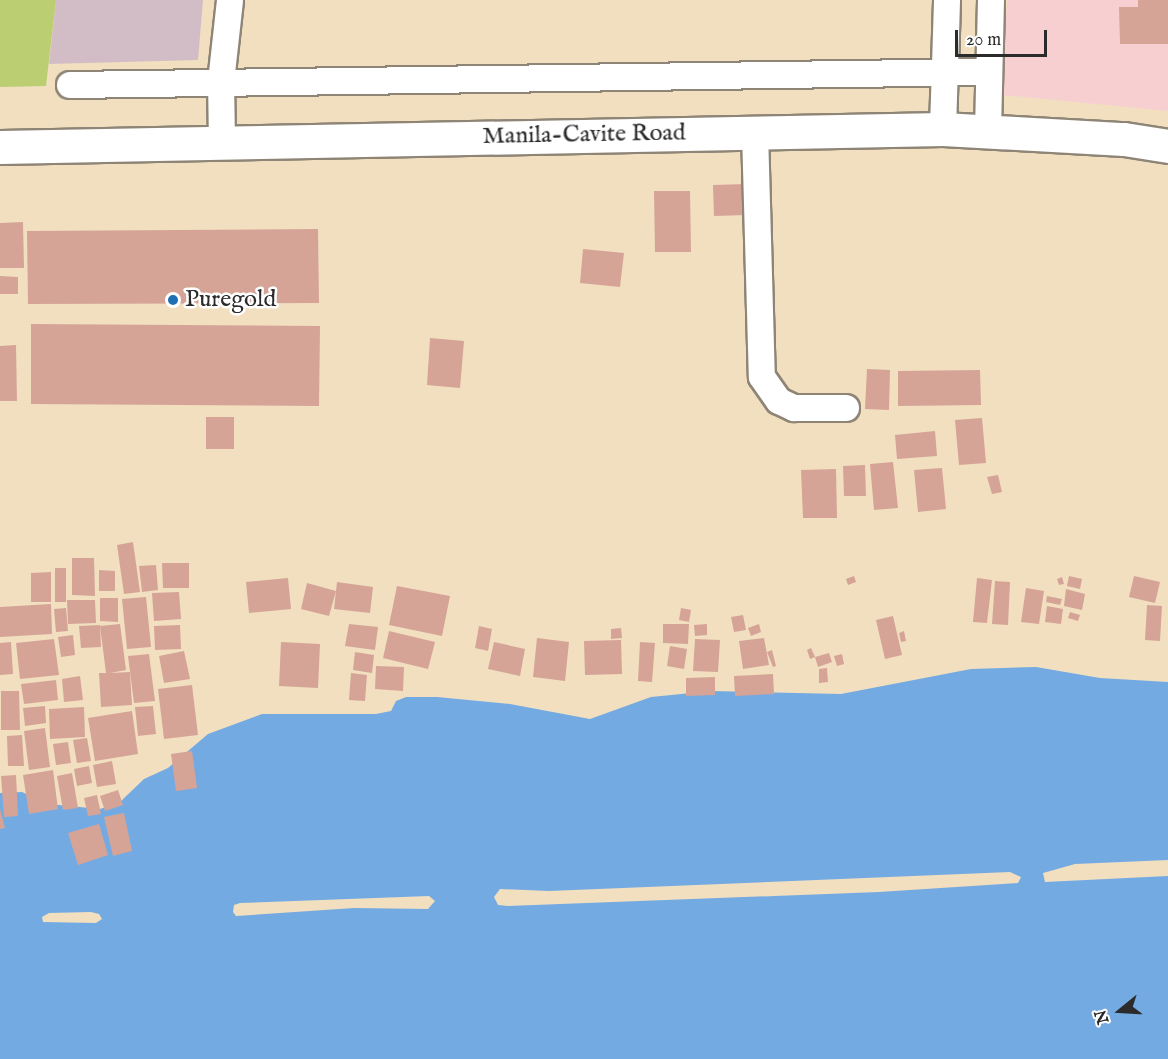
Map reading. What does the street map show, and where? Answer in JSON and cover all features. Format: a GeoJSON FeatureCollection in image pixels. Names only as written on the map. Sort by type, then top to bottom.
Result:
{"type":"FeatureCollection","features":[{"type":"Feature","properties":{"kind":"main road","name":"Manila-Cavite Road"},"geometry":{"type":"LineString","coordinates":[[0,147],[943,129],[1124,139],[1168,146]]}},
{"type":"Feature","properties":{"kind":"street"},"geometry":{"type":"LineString","coordinates":[[222,143],[221,82],[230,0]]}},
{"type":"Feature","properties":{"kind":"street"},"geometry":{"type":"LineString","coordinates":[[943,129],[947,0]]}},
{"type":"Feature","properties":{"kind":"street"},"geometry":{"type":"LineString","coordinates":[[988,132],[991,0]]}},
{"type":"Feature","properties":{"kind":"street"},"geometry":{"type":"LineString","coordinates":[[70,85],[989,72]]}},
{"type":"Feature","properties":{"kind":"street"},"geometry":{"type":"LineString","coordinates":[[755,132],[762,377],[779,401],[794,408],[846,408]]}},
{"type":"Feature","properties":{"kind":"shaded area"},"geometry":{"type":"Polygon","coordinates":[[[56,0],[203,0],[198,60],[49,64],[56,0]]]}},
{"type":"Feature","properties":{"kind":"shaded area"},"geometry":{"type":"Polygon","coordinates":[[[1007,0],[1168,0],[1168,111],[1002,95],[1007,0]]]}},
{"type":"Feature","properties":{"kind":"green space"},"geometry":{"type":"Polygon","coordinates":[[[0,0],[56,0],[46,86],[0,87],[0,0]]]}},
{"type":"Feature","properties":{"kind":"water"},"geometry":{"type":"Polygon","coordinates":[[[1036,667],[1100,678],[1168,682],[1168,1059],[0,1059],[0,793],[22,792],[48,804],[100,809],[120,802],[144,779],[168,768],[208,734],[262,714],[376,714],[391,711],[396,701],[406,697],[437,697],[510,704],[590,719],[651,697],[712,691],[841,694],[971,669],[1036,667]]]}},
{"type":"Feature","properties":{"kind":"pier"},"geometry":{"type":"Polygon","coordinates":[[[1168,860],[1168,876],[1045,882],[1043,873],[1075,864],[1168,860]]]}},
{"type":"Feature","properties":{"kind":"pier"},"geometry":{"type":"Polygon","coordinates":[[[1010,872],[1021,877],[1018,883],[879,892],[508,906],[498,905],[494,897],[500,889],[549,891],[1010,872]]]}},
{"type":"Feature","properties":{"kind":"pier"},"geometry":{"type":"Polygon","coordinates":[[[429,896],[435,901],[428,909],[354,908],[236,916],[233,912],[234,905],[240,903],[429,896]]]}},
{"type":"Feature","properties":{"kind":"pier"},"geometry":{"type":"Polygon","coordinates":[[[91,912],[99,914],[102,919],[96,923],[43,922],[42,917],[49,913],[91,912]]]}},
{"type":"Feature","properties":{"kind":"building"},"geometry":{"type":"Polygon","coordinates":[[[1138,0],[1168,0],[1168,44],[1120,44],[1119,7],[1138,7],[1138,0]]]}},
{"type":"Feature","properties":{"kind":"building"},"geometry":{"type":"Polygon","coordinates":[[[746,184],[747,215],[714,216],[713,185],[746,184]]]}},
{"type":"Feature","properties":{"kind":"building"},"geometry":{"type":"Polygon","coordinates":[[[654,191],[690,191],[691,252],[655,252],[654,191]]]}},
{"type":"Feature","properties":{"kind":"building"},"geometry":{"type":"Polygon","coordinates":[[[23,222],[24,268],[0,268],[0,223],[23,222]]]}},
{"type":"Feature","properties":{"kind":"building"},"geometry":{"type":"Polygon","coordinates":[[[318,229],[319,303],[28,304],[27,231],[318,229]]]}},
{"type":"Feature","properties":{"kind":"building"},"geometry":{"type":"Polygon","coordinates":[[[583,249],[624,253],[620,287],[580,283],[583,249]]]}},
{"type":"Feature","properties":{"kind":"building"},"geometry":{"type":"Polygon","coordinates":[[[0,276],[18,277],[18,294],[0,294],[0,276]]]}},
{"type":"Feature","properties":{"kind":"building"},"geometry":{"type":"Polygon","coordinates":[[[31,324],[320,326],[319,406],[31,404],[31,324]]]}},
{"type":"Feature","properties":{"kind":"building"},"geometry":{"type":"Polygon","coordinates":[[[430,338],[464,341],[460,388],[427,385],[430,338]]]}},
{"type":"Feature","properties":{"kind":"building"},"geometry":{"type":"Polygon","coordinates":[[[16,345],[17,401],[0,401],[0,346],[16,345]]]}},
{"type":"Feature","properties":{"kind":"building"},"geometry":{"type":"Polygon","coordinates":[[[867,369],[890,370],[889,410],[865,409],[867,369]]]}},
{"type":"Feature","properties":{"kind":"building"},"geometry":{"type":"Polygon","coordinates":[[[980,370],[981,405],[898,406],[898,371],[980,370]]]}},
{"type":"Feature","properties":{"kind":"building"},"geometry":{"type":"Polygon","coordinates":[[[206,417],[234,417],[234,449],[206,449],[206,417]]]}},
{"type":"Feature","properties":{"kind":"building"},"geometry":{"type":"Polygon","coordinates":[[[982,418],[986,463],[959,465],[955,420],[982,418]]]}},
{"type":"Feature","properties":{"kind":"building"},"geometry":{"type":"Polygon","coordinates":[[[935,431],[937,456],[897,459],[895,435],[935,431]]]}},
{"type":"Feature","properties":{"kind":"building"},"geometry":{"type":"Polygon","coordinates":[[[893,462],[898,508],[874,510],[870,464],[893,462]]]}},
{"type":"Feature","properties":{"kind":"building"},"geometry":{"type":"Polygon","coordinates":[[[865,465],[866,496],[844,496],[843,466],[865,465]]]}},
{"type":"Feature","properties":{"kind":"building"},"geometry":{"type":"Polygon","coordinates":[[[942,468],[946,509],[918,512],[914,470],[942,468]]]}},
{"type":"Feature","properties":{"kind":"building"},"geometry":{"type":"Polygon","coordinates":[[[836,469],[837,518],[803,518],[801,470],[836,469]]]}},
{"type":"Feature","properties":{"kind":"building"},"geometry":{"type":"Polygon","coordinates":[[[998,475],[1002,492],[992,494],[987,477],[998,475]]]}},
{"type":"Feature","properties":{"kind":"building"},"geometry":{"type":"Polygon","coordinates":[[[133,542],[140,592],[124,594],[117,545],[133,542]]]}},
{"type":"Feature","properties":{"kind":"building"},"geometry":{"type":"Polygon","coordinates":[[[72,558],[94,558],[95,596],[72,595],[72,558]]]}},
{"type":"Feature","properties":{"kind":"building"},"geometry":{"type":"Polygon","coordinates":[[[162,563],[189,563],[189,588],[163,588],[162,563]]]}},
{"type":"Feature","properties":{"kind":"building"},"geometry":{"type":"Polygon","coordinates":[[[156,565],[158,590],[142,592],[139,566],[156,565]]]}},
{"type":"Feature","properties":{"kind":"building"},"geometry":{"type":"Polygon","coordinates":[[[55,568],[66,568],[66,602],[55,602],[55,568]]]}},
{"type":"Feature","properties":{"kind":"building"},"geometry":{"type":"Polygon","coordinates":[[[99,570],[115,571],[115,591],[99,591],[99,570]]]}},
{"type":"Feature","properties":{"kind":"building"},"geometry":{"type":"Polygon","coordinates":[[[51,572],[51,602],[31,602],[31,573],[51,572]]]}},
{"type":"Feature","properties":{"kind":"building"},"geometry":{"type":"Polygon","coordinates":[[[854,576],[856,582],[848,585],[846,579],[854,576]]]}},
{"type":"Feature","properties":{"kind":"building"},"geometry":{"type":"Polygon","coordinates":[[[1069,576],[1082,579],[1080,589],[1067,586],[1069,576]]]}},
{"type":"Feature","properties":{"kind":"building"},"geometry":{"type":"Polygon","coordinates":[[[1134,576],[1160,582],[1155,603],[1129,597],[1134,576]]]}},
{"type":"Feature","properties":{"kind":"building"},"geometry":{"type":"Polygon","coordinates":[[[1062,577],[1064,584],[1059,585],[1057,579],[1062,577]]]}},
{"type":"Feature","properties":{"kind":"building"},"geometry":{"type":"Polygon","coordinates":[[[288,578],[291,609],[249,613],[246,582],[288,578]]]}},
{"type":"Feature","properties":{"kind":"building"},"geometry":{"type":"Polygon","coordinates":[[[977,578],[992,580],[987,623],[973,622],[977,578]]]}},
{"type":"Feature","properties":{"kind":"building"},"geometry":{"type":"Polygon","coordinates":[[[995,581],[1010,582],[1008,625],[992,624],[995,581]]]}},
{"type":"Feature","properties":{"kind":"building"},"geometry":{"type":"Polygon","coordinates":[[[337,582],[373,587],[370,613],[334,609],[337,582]]]}},
{"type":"Feature","properties":{"kind":"building"},"geometry":{"type":"Polygon","coordinates":[[[307,583],[336,591],[329,616],[301,609],[307,583]]]}},
{"type":"Feature","properties":{"kind":"building"},"geometry":{"type":"Polygon","coordinates":[[[397,586],[450,596],[442,636],[389,625],[397,586]]]}},
{"type":"Feature","properties":{"kind":"building"},"geometry":{"type":"Polygon","coordinates":[[[1026,588],[1044,591],[1039,624],[1021,622],[1026,588]]]}},
{"type":"Feature","properties":{"kind":"building"},"geometry":{"type":"Polygon","coordinates":[[[1066,589],[1085,594],[1082,610],[1064,606],[1066,589]]]}},
{"type":"Feature","properties":{"kind":"building"},"geometry":{"type":"Polygon","coordinates":[[[179,592],[181,619],[154,621],[152,593],[179,592]]]}},
{"type":"Feature","properties":{"kind":"building"},"geometry":{"type":"Polygon","coordinates":[[[1047,596],[1062,599],[1060,605],[1046,602],[1047,596]]]}},
{"type":"Feature","properties":{"kind":"building"},"geometry":{"type":"Polygon","coordinates":[[[146,597],[151,647],[127,649],[122,599],[146,597]]]}},
{"type":"Feature","properties":{"kind":"building"},"geometry":{"type":"Polygon","coordinates":[[[100,598],[118,598],[118,622],[100,621],[100,598]]]}},
{"type":"Feature","properties":{"kind":"building"},"geometry":{"type":"Polygon","coordinates":[[[67,600],[95,600],[96,623],[68,624],[67,600]]]}},
{"type":"Feature","properties":{"kind":"building"},"geometry":{"type":"Polygon","coordinates":[[[51,604],[52,634],[0,637],[0,607],[51,604]]]}},
{"type":"Feature","properties":{"kind":"building"},"geometry":{"type":"Polygon","coordinates":[[[1147,605],[1162,606],[1160,641],[1145,640],[1147,605]]]}},
{"type":"Feature","properties":{"kind":"building"},"geometry":{"type":"Polygon","coordinates":[[[1047,606],[1063,609],[1061,624],[1045,622],[1047,606]]]}},
{"type":"Feature","properties":{"kind":"building"},"geometry":{"type":"Polygon","coordinates":[[[66,608],[68,631],[56,632],[54,609],[66,608]]]}},
{"type":"Feature","properties":{"kind":"building"},"geometry":{"type":"Polygon","coordinates":[[[681,608],[691,610],[689,622],[679,620],[681,608]]]}},
{"type":"Feature","properties":{"kind":"building"},"geometry":{"type":"Polygon","coordinates":[[[1070,612],[1080,615],[1078,621],[1068,618],[1070,612]]]}},
{"type":"Feature","properties":{"kind":"building"},"geometry":{"type":"Polygon","coordinates":[[[743,615],[746,630],[734,632],[731,617],[743,615]]]}},
{"type":"Feature","properties":{"kind":"building"},"geometry":{"type":"Polygon","coordinates":[[[893,616],[902,655],[885,659],[876,620],[893,616]]]}},
{"type":"Feature","properties":{"kind":"building"},"geometry":{"type":"Polygon","coordinates":[[[120,624],[126,670],[110,673],[130,672],[132,705],[101,707],[99,673],[106,673],[100,626],[120,624]]]}},
{"type":"Feature","properties":{"kind":"building"},"geometry":{"type":"Polygon","coordinates":[[[349,624],[378,627],[375,650],[345,646],[349,624]]]}},
{"type":"Feature","properties":{"kind":"building"},"geometry":{"type":"Polygon","coordinates":[[[663,624],[689,624],[688,644],[663,643],[663,624]]]}},
{"type":"Feature","properties":{"kind":"building"},"geometry":{"type":"Polygon","coordinates":[[[707,624],[707,635],[695,636],[694,625],[707,624]]]}},
{"type":"Feature","properties":{"kind":"building"},"geometry":{"type":"Polygon","coordinates":[[[759,624],[761,632],[751,636],[748,628],[759,624]]]}},
{"type":"Feature","properties":{"kind":"building"},"geometry":{"type":"Polygon","coordinates":[[[100,625],[101,647],[81,648],[79,626],[100,625]]]}},
{"type":"Feature","properties":{"kind":"building"},"geometry":{"type":"Polygon","coordinates":[[[180,625],[181,649],[155,650],[154,626],[180,625]]]}},
{"type":"Feature","properties":{"kind":"building"},"geometry":{"type":"Polygon","coordinates":[[[479,626],[492,629],[488,651],[475,648],[479,626]]]}},
{"type":"Feature","properties":{"kind":"building"},"geometry":{"type":"Polygon","coordinates":[[[621,628],[622,638],[611,639],[611,629],[621,628]]]}},
{"type":"Feature","properties":{"kind":"building"},"geometry":{"type":"Polygon","coordinates":[[[389,631],[435,642],[428,669],[383,658],[389,631]]]}},
{"type":"Feature","properties":{"kind":"building"},"geometry":{"type":"Polygon","coordinates":[[[904,631],[906,641],[901,642],[899,633],[904,631]]]}},
{"type":"Feature","properties":{"kind":"building"},"geometry":{"type":"Polygon","coordinates":[[[73,635],[75,655],[61,657],[58,637],[73,635]]]}},
{"type":"Feature","properties":{"kind":"building"},"geometry":{"type":"Polygon","coordinates":[[[537,638],[569,642],[565,681],[533,677],[537,638]]]}},
{"type":"Feature","properties":{"kind":"building"},"geometry":{"type":"Polygon","coordinates":[[[764,638],[769,665],[743,669],[739,641],[764,638]]]}},
{"type":"Feature","properties":{"kind":"building"},"geometry":{"type":"Polygon","coordinates":[[[54,639],[59,675],[20,679],[16,643],[54,639]]]}},
{"type":"Feature","properties":{"kind":"building"},"geometry":{"type":"Polygon","coordinates":[[[695,639],[720,640],[718,672],[693,671],[695,639]]]}},
{"type":"Feature","properties":{"kind":"building"},"geometry":{"type":"Polygon","coordinates":[[[621,640],[622,674],[585,675],[584,641],[621,640]]]}},
{"type":"Feature","properties":{"kind":"building"},"geometry":{"type":"Polygon","coordinates":[[[11,642],[13,674],[0,675],[0,643],[11,642]]]}},
{"type":"Feature","properties":{"kind":"building"},"geometry":{"type":"Polygon","coordinates":[[[281,642],[320,644],[318,688],[279,686],[281,642]]]}},
{"type":"Feature","properties":{"kind":"building"},"geometry":{"type":"Polygon","coordinates":[[[494,642],[525,649],[520,676],[488,669],[494,642]]]}},
{"type":"Feature","properties":{"kind":"building"},"geometry":{"type":"Polygon","coordinates":[[[640,642],[655,643],[652,682],[638,681],[640,642]]]}},
{"type":"Feature","properties":{"kind":"building"},"geometry":{"type":"Polygon","coordinates":[[[670,646],[687,649],[684,669],[667,666],[670,646]]]}},
{"type":"Feature","properties":{"kind":"building"},"geometry":{"type":"Polygon","coordinates":[[[811,648],[815,657],[810,659],[807,650],[811,648]]]}},
{"type":"Feature","properties":{"kind":"building"},"geometry":{"type":"Polygon","coordinates":[[[772,650],[776,666],[773,667],[767,652],[772,650]]]}},
{"type":"Feature","properties":{"kind":"building"},"geometry":{"type":"Polygon","coordinates":[[[184,651],[190,679],[164,683],[159,656],[184,651]]]}},
{"type":"Feature","properties":{"kind":"building"},"geometry":{"type":"Polygon","coordinates":[[[355,652],[374,655],[372,673],[353,670],[355,652]]]}},
{"type":"Feature","properties":{"kind":"building"},"geometry":{"type":"Polygon","coordinates":[[[829,653],[832,662],[818,667],[815,657],[829,653]]]}},
{"type":"Feature","properties":{"kind":"building"},"geometry":{"type":"Polygon","coordinates":[[[149,654],[155,701],[134,703],[128,656],[149,654]]]}},
{"type":"Feature","properties":{"kind":"building"},"geometry":{"type":"Polygon","coordinates":[[[842,654],[844,664],[837,666],[834,656],[842,654]]]}},
{"type":"Feature","properties":{"kind":"building"},"geometry":{"type":"Polygon","coordinates":[[[376,666],[404,667],[403,691],[375,689],[376,666]]]}},
{"type":"Feature","properties":{"kind":"building"},"geometry":{"type":"Polygon","coordinates":[[[827,668],[828,682],[819,683],[819,669],[827,668]]]}},
{"type":"Feature","properties":{"kind":"building"},"geometry":{"type":"Polygon","coordinates":[[[351,673],[367,675],[365,701],[349,700],[351,673]]]}},
{"type":"Feature","properties":{"kind":"building"},"geometry":{"type":"Polygon","coordinates":[[[773,674],[774,694],[735,696],[734,676],[773,674]]]}},
{"type":"Feature","properties":{"kind":"building"},"geometry":{"type":"Polygon","coordinates":[[[80,676],[83,700],[64,702],[62,679],[80,676]]]}},
{"type":"Feature","properties":{"kind":"building"},"geometry":{"type":"Polygon","coordinates":[[[715,677],[715,695],[686,696],[686,678],[715,677]]]}},
{"type":"Feature","properties":{"kind":"building"},"geometry":{"type":"Polygon","coordinates":[[[56,680],[58,700],[24,704],[21,684],[56,680]]]}},
{"type":"Feature","properties":{"kind":"building"},"geometry":{"type":"Polygon","coordinates":[[[192,685],[198,735],[164,739],[158,689],[192,685]]]}},
{"type":"Feature","properties":{"kind":"building"},"geometry":{"type":"Polygon","coordinates":[[[1,691],[19,691],[20,730],[1,730],[1,691]]]}},
{"type":"Feature","properties":{"kind":"building"},"geometry":{"type":"Polygon","coordinates":[[[45,706],[46,723],[25,726],[23,708],[45,706]]]}},
{"type":"Feature","properties":{"kind":"building"},"geometry":{"type":"Polygon","coordinates":[[[153,706],[156,734],[138,736],[135,707],[153,706]]]}},
{"type":"Feature","properties":{"kind":"building"},"geometry":{"type":"Polygon","coordinates":[[[84,707],[85,737],[50,739],[49,709],[84,707]]]}},
{"type":"Feature","properties":{"kind":"building"},"geometry":{"type":"Polygon","coordinates":[[[132,711],[138,754],[95,761],[88,718],[132,711]]]}},
{"type":"Feature","properties":{"kind":"building"},"geometry":{"type":"Polygon","coordinates":[[[45,728],[50,767],[29,770],[24,731],[45,728]]]}},
{"type":"Feature","properties":{"kind":"building"},"geometry":{"type":"Polygon","coordinates":[[[22,735],[24,766],[8,766],[7,736],[22,735]]]}},
{"type":"Feature","properties":{"kind":"building"},"geometry":{"type":"Polygon","coordinates":[[[87,738],[91,761],[77,763],[73,740],[87,738]]]}},
{"type":"Feature","properties":{"kind":"building"},"geometry":{"type":"Polygon","coordinates":[[[68,742],[71,763],[56,765],[53,744],[68,742]]]}},
{"type":"Feature","properties":{"kind":"building"},"geometry":{"type":"Polygon","coordinates":[[[192,751],[197,788],[176,791],[171,754],[192,751]]]}},
{"type":"Feature","properties":{"kind":"building"},"geometry":{"type":"Polygon","coordinates":[[[112,761],[116,784],[97,787],[93,765],[112,761]]]}},
{"type":"Feature","properties":{"kind":"building"},"geometry":{"type":"Polygon","coordinates":[[[89,766],[92,783],[77,786],[74,769],[89,766]]]}},
{"type":"Feature","properties":{"kind":"building"},"geometry":{"type":"Polygon","coordinates":[[[53,770],[58,809],[29,814],[23,775],[53,770]]]}},
{"type":"Feature","properties":{"kind":"building"},"geometry":{"type":"Polygon","coordinates":[[[72,773],[78,808],[63,810],[57,776],[72,773]]]}},
{"type":"Feature","properties":{"kind":"building"},"geometry":{"type":"Polygon","coordinates":[[[16,775],[18,816],[4,817],[1,776],[16,775]]]}},
{"type":"Feature","properties":{"kind":"building"},"geometry":{"type":"Polygon","coordinates":[[[118,790],[123,805],[105,811],[100,796],[118,790]]]}},
{"type":"Feature","properties":{"kind":"building"},"geometry":{"type":"Polygon","coordinates":[[[97,795],[101,814],[88,816],[84,798],[97,795]]]}},
{"type":"Feature","properties":{"kind":"building"},"geometry":{"type":"Polygon","coordinates":[[[0,809],[5,828],[0,829],[0,809]]]}},
{"type":"Feature","properties":{"kind":"building"},"geometry":{"type":"Polygon","coordinates":[[[124,813],[132,851],[113,856],[104,817],[124,813]]]}},
{"type":"Feature","properties":{"kind":"building"},"geometry":{"type":"Polygon","coordinates":[[[99,824],[108,855],[78,865],[68,833],[99,824]]]}},
{"type":"Feature","properties":{"kind":"place","name":"Puregold"},"geometry":{"type":"Point","coordinates":[173,300]}}]}
